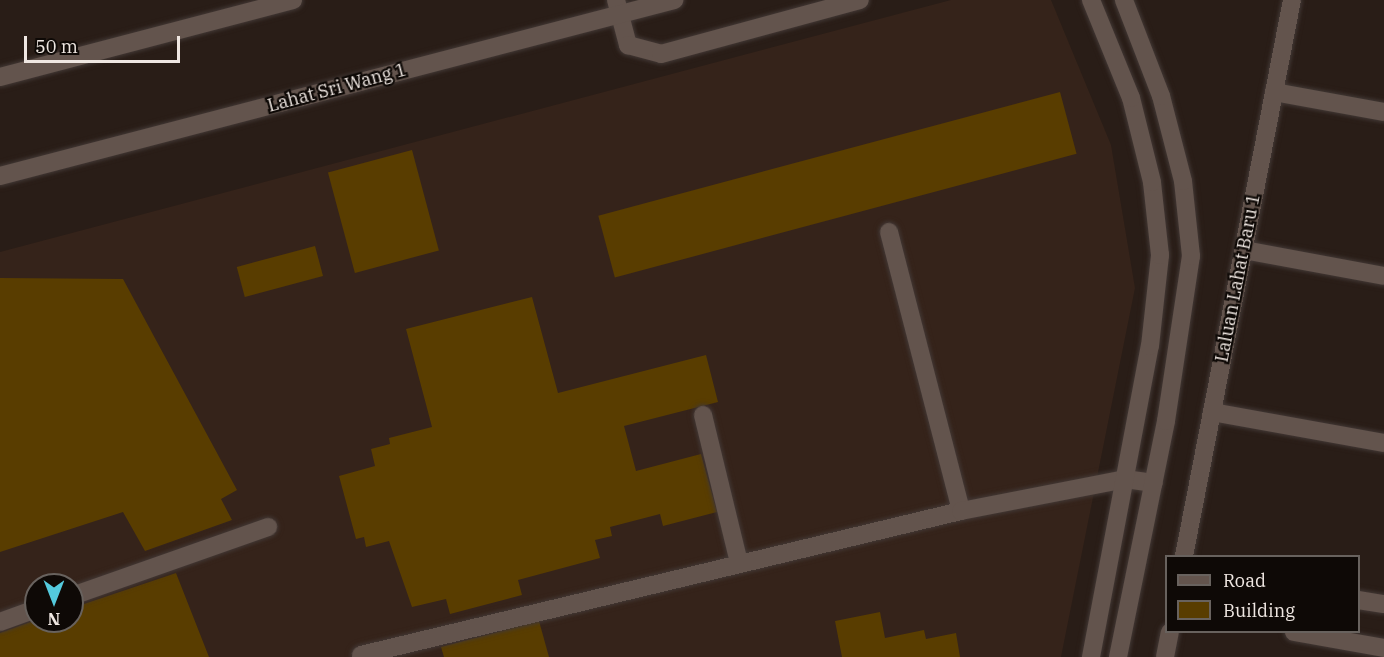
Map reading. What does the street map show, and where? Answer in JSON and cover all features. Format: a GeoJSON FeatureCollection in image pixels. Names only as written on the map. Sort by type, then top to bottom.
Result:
{"type":"FeatureCollection","features":[{"type":"Feature","properties":{"kind":"street"},"geometry":{"type":"LineString","coordinates":[[0,77],[293,0]]}},
{"type":"Feature","properties":{"kind":"street","name":"Lahat Sri Wang 1"},"geometry":{"type":"LineString","coordinates":[[0,176],[618,7],[674,0]]}},
{"type":"Feature","properties":{"kind":"street"},"geometry":{"type":"LineString","coordinates":[[618,7],[628,45],[661,54],[860,0]]}},
{"type":"Feature","properties":{"kind":"street"},"geometry":{"type":"LineString","coordinates":[[1091,0],[1131,98],[1152,182],[1160,255],[1125,479],[1091,657]]}},
{"type":"Feature","properties":{"kind":"street"},"geometry":{"type":"LineString","coordinates":[[1118,657],[1154,483],[1191,256],[1183,181],[1167,117],[1124,0]]}},
{"type":"Feature","properties":{"kind":"street","name":"Laluan Lahat Baru 1"},"geometry":{"type":"LineString","coordinates":[[1184,555],[1292,0]]}},
{"type":"Feature","properties":{"kind":"street"},"geometry":{"type":"LineString","coordinates":[[1274,92],[1384,112]]}},
{"type":"Feature","properties":{"kind":"street"},"geometry":{"type":"LineString","coordinates":[[889,232],[961,511]]}},
{"type":"Feature","properties":{"kind":"street"},"geometry":{"type":"LineString","coordinates":[[1244,250],[1384,276]]}},
{"type":"Feature","properties":{"kind":"street"},"geometry":{"type":"LineString","coordinates":[[1212,412],[1384,443]]}},
{"type":"Feature","properties":{"kind":"street"},"geometry":{"type":"LineString","coordinates":[[703,414],[739,563]]}},
{"type":"Feature","properties":{"kind":"street"},"geometry":{"type":"LineString","coordinates":[[361,656],[961,511],[1125,479],[1154,483]]}},
{"type":"Feature","properties":{"kind":"street"},"geometry":{"type":"LineString","coordinates":[[84,592],[268,527]]}},
{"type":"Feature","properties":{"kind":"street"},"geometry":{"type":"LineString","coordinates":[[1360,600],[1384,604]]}},
{"type":"Feature","properties":{"kind":"street"},"geometry":{"type":"LineString","coordinates":[[0,622],[24,613]]}},
{"type":"Feature","properties":{"kind":"street"},"geometry":{"type":"LineString","coordinates":[[1165,657],[1170,633]]}},
{"type":"Feature","properties":{"kind":"street"},"geometry":{"type":"LineString","coordinates":[[1300,633],[1384,648]]}},
{"type":"Feature","properties":{"kind":"shaded area"},"geometry":{"type":"Polygon","coordinates":[[[951,0],[1051,0],[1111,145],[1135,288],[1061,657],[0,657],[0,252],[951,0]]]}},
{"type":"Feature","properties":{"kind":"building"},"geometry":{"type":"Polygon","coordinates":[[[1060,92],[1077,154],[615,278],[598,216],[1060,92]]]}},
{"type":"Feature","properties":{"kind":"building"},"geometry":{"type":"Polygon","coordinates":[[[412,150],[439,250],[355,273],[328,173],[412,150]]]}},
{"type":"Feature","properties":{"kind":"building"},"geometry":{"type":"Polygon","coordinates":[[[315,246],[323,276],[245,297],[237,267],[315,246]]]}},
{"type":"Feature","properties":{"kind":"building"},"geometry":{"type":"Polygon","coordinates":[[[0,278],[123,279],[237,490],[221,499],[232,520],[145,551],[123,512],[0,552],[0,278]]]}},
{"type":"Feature","properties":{"kind":"building"},"geometry":{"type":"Polygon","coordinates":[[[532,297],[558,393],[706,355],[718,402],[624,426],[636,471],[701,454],[717,512],[663,526],[660,514],[610,527],[612,536],[595,540],[600,558],[518,580],[522,595],[450,614],[446,599],[412,607],[389,541],[366,547],[364,537],[356,539],[339,476],[375,466],[371,449],[390,444],[389,438],[432,427],[406,329],[532,297]]]}},
{"type":"Feature","properties":{"kind":"building"},"geometry":{"type":"Polygon","coordinates":[[[176,573],[209,657],[0,657],[0,633],[24,624],[24,633],[84,633],[84,604],[176,573]]]}},
{"type":"Feature","properties":{"kind":"building"},"geometry":{"type":"Polygon","coordinates":[[[880,612],[885,638],[924,630],[926,639],[956,633],[960,657],[842,657],[835,621],[880,612]]]}},
{"type":"Feature","properties":{"kind":"building"},"geometry":{"type":"Polygon","coordinates":[[[539,621],[549,657],[444,657],[441,647],[539,621]]]}}]}
